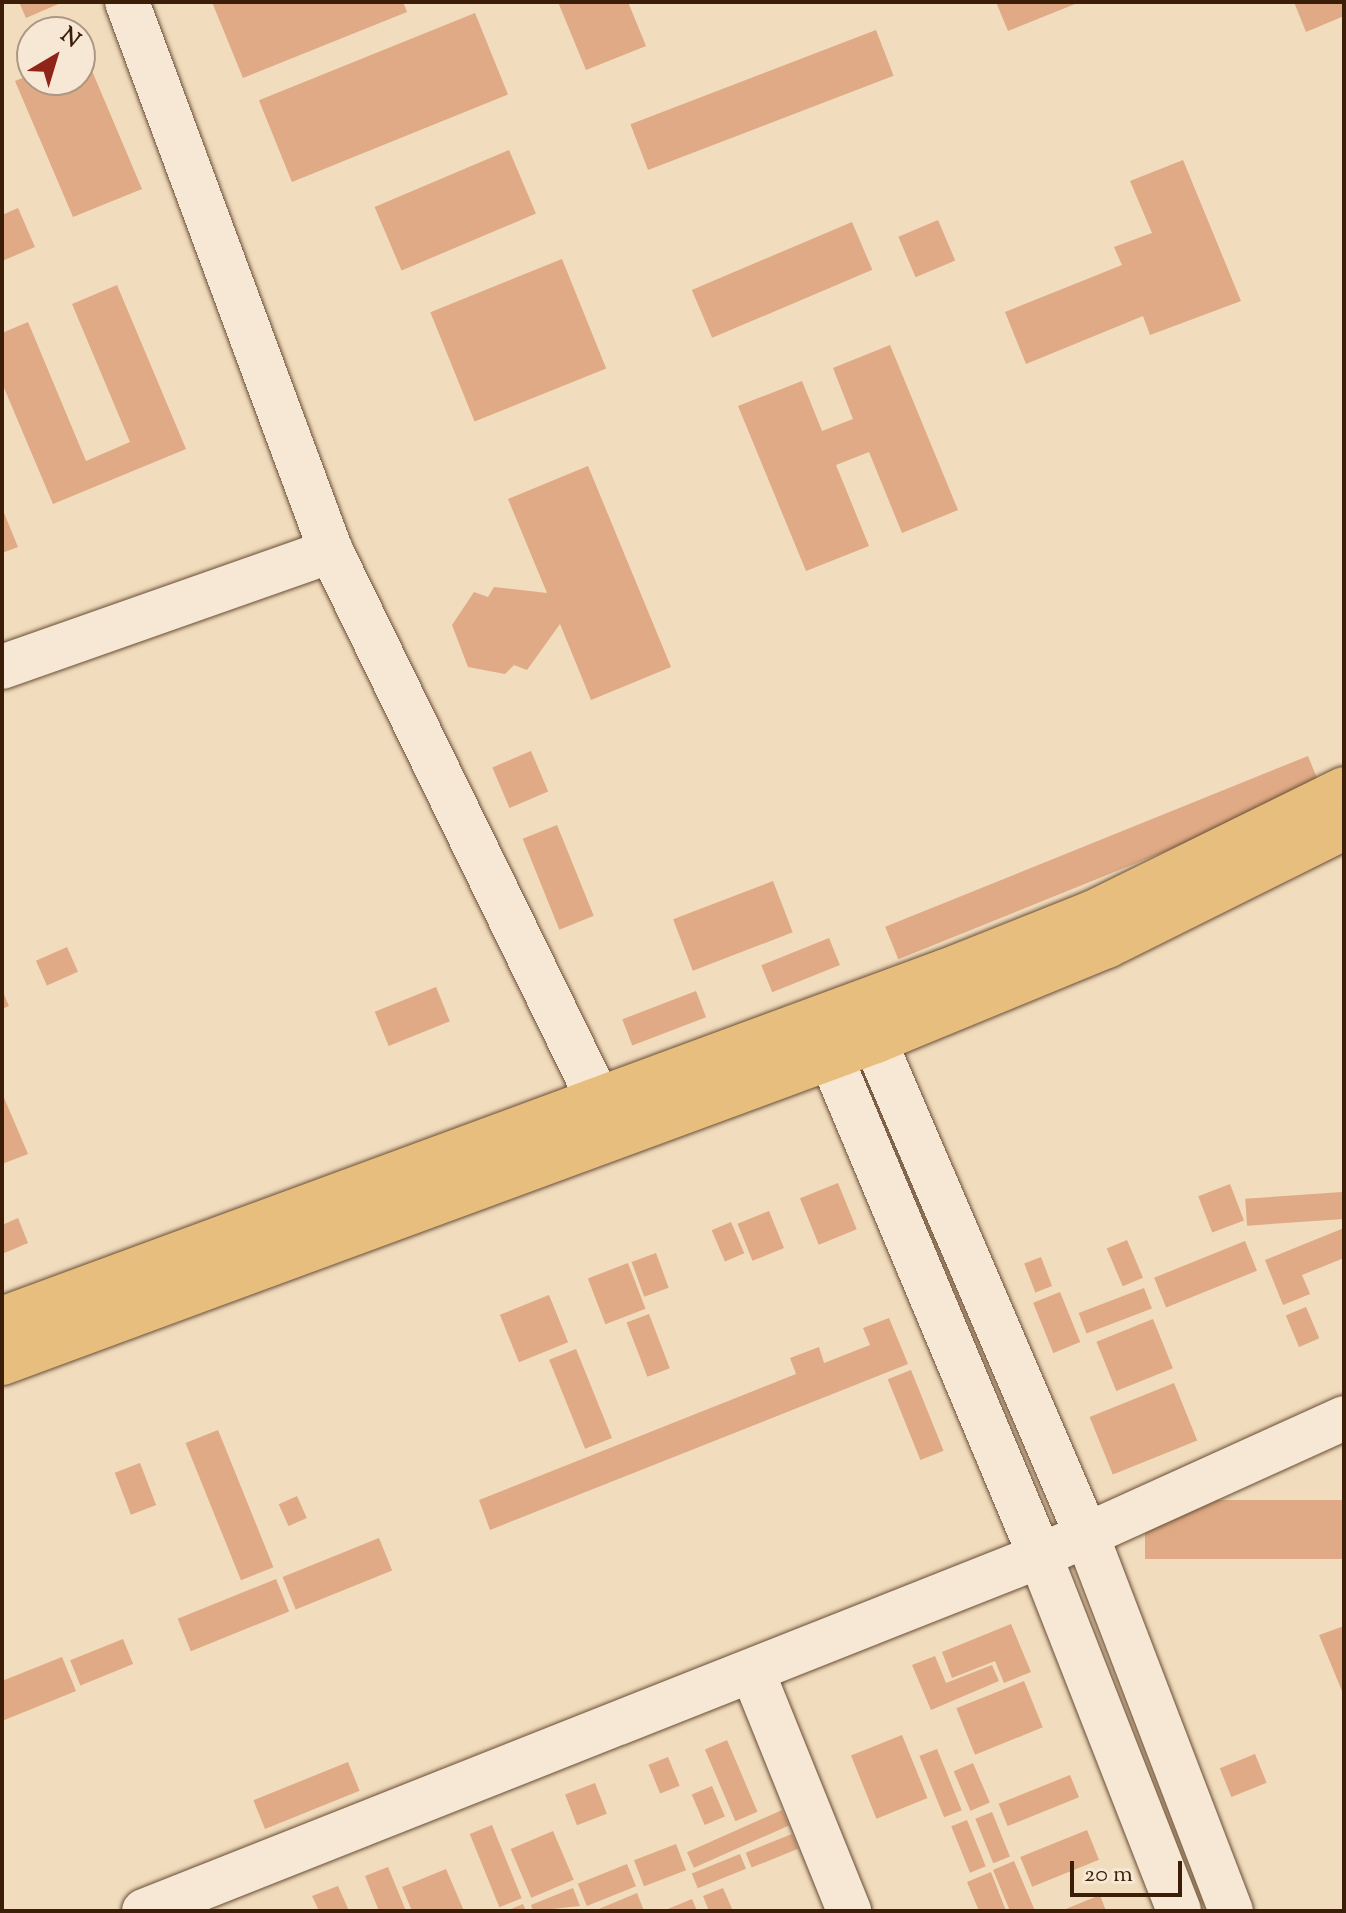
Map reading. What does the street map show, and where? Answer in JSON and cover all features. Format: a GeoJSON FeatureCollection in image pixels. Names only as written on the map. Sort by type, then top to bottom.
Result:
{"type":"FeatureCollection","features":[{"type":"Feature","properties":{"kind":"main road"},"geometry":{"type":"LineString","coordinates":[[867,1022],[1344,789]]}},
{"type":"Feature","properties":{"kind":"main road"},"geometry":{"type":"LineString","coordinates":[[2,1363],[867,1022],[1107,946],[1344,828]]}},
{"type":"Feature","properties":{"kind":"main road"},"geometry":{"type":"LineString","coordinates":[[2,1319],[598,1099],[822,1039]]}},
{"type":"Feature","properties":{"kind":"street"},"geometry":{"type":"LineString","coordinates":[[127,2],[331,551],[598,1099]]}},
{"type":"Feature","properties":{"kind":"street"},"geometry":{"type":"LineString","coordinates":[[2,667],[331,551]]}},
{"type":"Feature","properties":{"kind":"street"},"geometry":{"type":"LineString","coordinates":[[867,1022],[1087,1536],[1231,1911]]}},
{"type":"Feature","properties":{"kind":"street"},"geometry":{"type":"LineString","coordinates":[[822,1039],[1040,1556],[1179,1911]]}},
{"type":"Feature","properties":{"kind":"street"},"geometry":{"type":"LineString","coordinates":[[167,1907],[1040,1556],[1344,1418]]}},
{"type":"Feature","properties":{"kind":"street"},"geometry":{"type":"LineString","coordinates":[[753,1673],[849,1911]]}},
{"type":"Feature","properties":{"kind":"building"},"geometry":{"type":"Polygon","coordinates":[[[19,2],[63,2],[31,16],[25,16],[19,2]]]}},
{"type":"Feature","properties":{"kind":"building"},"geometry":{"type":"Polygon","coordinates":[[[212,2],[403,2],[407,12],[243,78],[212,2]]]}},
{"type":"Feature","properties":{"kind":"building"},"geometry":{"type":"Polygon","coordinates":[[[558,2],[628,2],[646,46],[586,70],[558,2]]]}},
{"type":"Feature","properties":{"kind":"building"},"geometry":{"type":"Polygon","coordinates":[[[996,2],[1080,2],[1008,31],[996,2]]]}},
{"type":"Feature","properties":{"kind":"building"},"geometry":{"type":"Polygon","coordinates":[[[1294,2],[1344,2],[1344,16],[1306,32],[1294,2]]]}},
{"type":"Feature","properties":{"kind":"building"},"geometry":{"type":"Polygon","coordinates":[[[475,13],[508,95],[292,182],[259,100],[475,13]]]}},
{"type":"Feature","properties":{"kind":"building"},"geometry":{"type":"Polygon","coordinates":[[[876,30],[894,76],[648,170],[630,124],[876,30]]]}},
{"type":"Feature","properties":{"kind":"building"},"geometry":{"type":"Polygon","coordinates":[[[96,80],[142,189],[73,217],[21,96],[96,96],[96,80]]]}},
{"type":"Feature","properties":{"kind":"building"},"geometry":{"type":"Polygon","coordinates":[[[509,150],[536,214],[402,271],[375,207],[509,150]]]}},
{"type":"Feature","properties":{"kind":"building"},"geometry":{"type":"Polygon","coordinates":[[[1183,160],[1241,301],[1150,335],[1143,316],[1026,364],[1005,312],[1122,265],[1114,247],[1152,233],[1130,181],[1183,160]]]}},
{"type":"Feature","properties":{"kind":"building"},"geometry":{"type":"Polygon","coordinates":[[[18,208],[35,247],[2,261],[2,215],[18,208]]]}},
{"type":"Feature","properties":{"kind":"building"},"geometry":{"type":"Polygon","coordinates":[[[938,220],[955,261],[916,277],[898,237],[938,220]]]}},
{"type":"Feature","properties":{"kind":"building"},"geometry":{"type":"Polygon","coordinates":[[[852,222],[872,270],[712,338],[692,290],[852,222]]]}},
{"type":"Feature","properties":{"kind":"building"},"geometry":{"type":"Polygon","coordinates":[[[562,259],[606,368],[475,422],[430,312],[562,259]]]}},
{"type":"Feature","properties":{"kind":"building"},"geometry":{"type":"Polygon","coordinates":[[[117,285],[186,449],[53,504],[2,383],[2,333],[28,322],[86,461],[130,442],[72,304],[117,285]]]}},
{"type":"Feature","properties":{"kind":"building"},"geometry":{"type":"Polygon","coordinates":[[[890,345],[958,510],[902,533],[869,452],[836,465],[869,546],[806,571],[738,406],[802,381],[822,431],[853,419],[833,368],[890,345]]]}},
{"type":"Feature","properties":{"kind":"building"},"geometry":{"type":"Polygon","coordinates":[[[588,466],[671,667],[591,700],[560,624],[527,670],[514,665],[505,674],[468,667],[452,625],[474,592],[488,597],[494,587],[547,593],[508,499],[588,466]]]}},
{"type":"Feature","properties":{"kind":"building"},"geometry":{"type":"Polygon","coordinates":[[[2,508],[18,547],[2,553],[2,508]]]}},
{"type":"Feature","properties":{"kind":"building"},"geometry":{"type":"Polygon","coordinates":[[[531,751],[548,792],[510,808],[492,767],[531,751]]]}},
{"type":"Feature","properties":{"kind":"building"},"geometry":{"type":"Polygon","coordinates":[[[1308,756],[1321,788],[898,959],[885,927],[1308,756]]]}},
{"type":"Feature","properties":{"kind":"building"},"geometry":{"type":"Polygon","coordinates":[[[557,825],[594,916],[559,930],[523,839],[557,825]]]}},
{"type":"Feature","properties":{"kind":"building"},"geometry":{"type":"Polygon","coordinates":[[[773,881],[793,932],[693,971],[673,919],[773,881]]]}},
{"type":"Feature","properties":{"kind":"building"},"geometry":{"type":"Polygon","coordinates":[[[829,938],[840,965],[772,992],[761,965],[829,938]]]}},
{"type":"Feature","properties":{"kind":"building"},"geometry":{"type":"Polygon","coordinates":[[[67,947],[78,972],[47,985],[36,961],[67,947]]]}},
{"type":"Feature","properties":{"kind":"building"},"geometry":{"type":"Polygon","coordinates":[[[436,987],[450,1021],[389,1046],[375,1012],[436,987]]]}},
{"type":"Feature","properties":{"kind":"building"},"geometry":{"type":"Polygon","coordinates":[[[2,990],[9,1006],[2,1009],[2,990]]]}},
{"type":"Feature","properties":{"kind":"building"},"geometry":{"type":"Polygon","coordinates":[[[696,991],[706,1017],[632,1045],[622,1019],[696,991]]]}},
{"type":"Feature","properties":{"kind":"building"},"geometry":{"type":"Polygon","coordinates":[[[2,1093],[28,1154],[2,1164],[2,1093]]]}},
{"type":"Feature","properties":{"kind":"building"},"geometry":{"type":"Polygon","coordinates":[[[838,1183],[857,1229],[819,1245],[800,1198],[838,1183]]]}},
{"type":"Feature","properties":{"kind":"building"},"geometry":{"type":"Polygon","coordinates":[[[1230,1184],[1244,1220],[1212,1233],[1198,1196],[1230,1184]]]}},
{"type":"Feature","properties":{"kind":"building"},"geometry":{"type":"Polygon","coordinates":[[[1342,1192],[1344,1219],[1247,1226],[1245,1199],[1342,1192]]]}},
{"type":"Feature","properties":{"kind":"building"},"geometry":{"type":"Polygon","coordinates":[[[769,1211],[784,1248],[752,1261],[737,1224],[769,1211]]]}},
{"type":"Feature","properties":{"kind":"building"},"geometry":{"type":"Polygon","coordinates":[[[18,1218],[28,1243],[2,1254],[2,1225],[18,1218]]]}},
{"type":"Feature","properties":{"kind":"building"},"geometry":{"type":"Polygon","coordinates":[[[731,1222],[744,1253],[725,1262],[712,1230],[731,1222]]]}},
{"type":"Feature","properties":{"kind":"building"},"geometry":{"type":"Polygon","coordinates":[[[1344,1228],[1344,1258],[1302,1275],[1310,1294],[1283,1305],[1265,1260],[1344,1228]]]}},
{"type":"Feature","properties":{"kind":"building"},"geometry":{"type":"Polygon","coordinates":[[[1127,1240],[1143,1278],[1123,1286],[1107,1249],[1127,1240]]]}},
{"type":"Feature","properties":{"kind":"building"},"geometry":{"type":"Polygon","coordinates":[[[1245,1241],[1257,1271],[1166,1307],[1154,1278],[1245,1241]]]}},
{"type":"Feature","properties":{"kind":"building"},"geometry":{"type":"Polygon","coordinates":[[[656,1253],[669,1288],[644,1297],[632,1262],[656,1253]]]}},
{"type":"Feature","properties":{"kind":"building"},"geometry":{"type":"Polygon","coordinates":[[[1041,1257],[1052,1286],[1035,1292],[1024,1263],[1041,1257]]]}},
{"type":"Feature","properties":{"kind":"building"},"geometry":{"type":"Polygon","coordinates":[[[628,1263],[646,1309],[605,1324],[588,1278],[628,1263]]]}},
{"type":"Feature","properties":{"kind":"building"},"geometry":{"type":"Polygon","coordinates":[[[1144,1288],[1152,1309],[1087,1334],[1079,1313],[1144,1288]]]}},
{"type":"Feature","properties":{"kind":"building"},"geometry":{"type":"Polygon","coordinates":[[[1060,1292],[1080,1342],[1053,1353],[1033,1303],[1060,1292]]]}},
{"type":"Feature","properties":{"kind":"building"},"geometry":{"type":"Polygon","coordinates":[[[549,1295],[568,1342],[519,1362],[500,1315],[549,1295]]]}},
{"type":"Feature","properties":{"kind":"building"},"geometry":{"type":"Polygon","coordinates":[[[1306,1307],[1319,1338],[1299,1347],[1286,1316],[1306,1307]]]}},
{"type":"Feature","properties":{"kind":"building"},"geometry":{"type":"Polygon","coordinates":[[[649,1314],[670,1368],[647,1377],[627,1323],[649,1314]]]}},
{"type":"Feature","properties":{"kind":"building"},"geometry":{"type":"Polygon","coordinates":[[[889,1318],[908,1364],[490,1530],[479,1500],[796,1374],[790,1358],[819,1347],[824,1363],[870,1345],[863,1328],[889,1318]]]}},
{"type":"Feature","properties":{"kind":"building"},"geometry":{"type":"Polygon","coordinates":[[[1153,1319],[1173,1368],[1116,1391],[1096,1342],[1153,1319]]]}},
{"type":"Feature","properties":{"kind":"building"},"geometry":{"type":"Polygon","coordinates":[[[576,1349],[612,1438],[585,1449],[549,1360],[576,1349]]]}},
{"type":"Feature","properties":{"kind":"building"},"geometry":{"type":"Polygon","coordinates":[[[911,1370],[944,1451],[920,1460],[888,1379],[911,1370]]]}},
{"type":"Feature","properties":{"kind":"building"},"geometry":{"type":"Polygon","coordinates":[[[1174,1383],[1197,1440],[1113,1475],[1090,1417],[1174,1383]]]}},
{"type":"Feature","properties":{"kind":"building"},"geometry":{"type":"Polygon","coordinates":[[[218,1430],[273,1567],[241,1580],[186,1443],[218,1430]]]}},
{"type":"Feature","properties":{"kind":"building"},"geometry":{"type":"Polygon","coordinates":[[[140,1463],[156,1505],[131,1515],[115,1473],[140,1463]]]}},
{"type":"Feature","properties":{"kind":"building"},"geometry":{"type":"Polygon","coordinates":[[[297,1496],[307,1518],[288,1526],[279,1504],[297,1496]]]}},
{"type":"Feature","properties":{"kind":"building"},"geometry":{"type":"Polygon","coordinates":[[[1145,1500],[1344,1500],[1344,1559],[1145,1559],[1145,1500]]]}},
{"type":"Feature","properties":{"kind":"building"},"geometry":{"type":"Polygon","coordinates":[[[379,1538],[392,1570],[296,1609],[283,1577],[379,1538]]]}},
{"type":"Feature","properties":{"kind":"building"},"geometry":{"type":"Polygon","coordinates":[[[276,1579],[289,1611],[191,1651],[178,1619],[276,1579]]]}},
{"type":"Feature","properties":{"kind":"building"},"geometry":{"type":"Polygon","coordinates":[[[1011,1624],[1031,1672],[1004,1683],[995,1661],[952,1678],[942,1652],[1011,1624]]]}},
{"type":"Feature","properties":{"kind":"building"},"geometry":{"type":"Polygon","coordinates":[[[1344,1626],[1344,1696],[1319,1635],[1344,1626]]]}},
{"type":"Feature","properties":{"kind":"building"},"geometry":{"type":"Polygon","coordinates":[[[123,1639],[133,1664],[80,1685],[70,1660],[123,1639]]]}},
{"type":"Feature","properties":{"kind":"building"},"geometry":{"type":"Polygon","coordinates":[[[935,1656],[946,1683],[992,1665],[999,1681],[931,1710],[912,1665],[935,1656]]]}},
{"type":"Feature","properties":{"kind":"building"},"geometry":{"type":"Polygon","coordinates":[[[62,1657],[76,1691],[2,1721],[2,1681],[62,1657]]]}},
{"type":"Feature","properties":{"kind":"building"},"geometry":{"type":"Polygon","coordinates":[[[1024,1681],[1043,1727],[975,1755],[956,1708],[1024,1681]]]}},
{"type":"Feature","properties":{"kind":"building"},"geometry":{"type":"Polygon","coordinates":[[[902,1735],[927,1798],[876,1819],[851,1756],[902,1735]]]}},
{"type":"Feature","properties":{"kind":"building"},"geometry":{"type":"Polygon","coordinates":[[[727,1740],[757,1812],[735,1821],[705,1749],[727,1740]]]}},
{"type":"Feature","properties":{"kind":"building"},"geometry":{"type":"Polygon","coordinates":[[[937,1749],[962,1810],[944,1817],[919,1756],[937,1749]]]}},
{"type":"Feature","properties":{"kind":"building"},"geometry":{"type":"Polygon","coordinates":[[[1255,1754],[1267,1783],[1231,1797],[1220,1768],[1255,1754]]]}},
{"type":"Feature","properties":{"kind":"building"},"geometry":{"type":"Polygon","coordinates":[[[668,1757],[680,1786],[660,1794],[649,1765],[668,1757]]]}},
{"type":"Feature","properties":{"kind":"building"},"geometry":{"type":"Polygon","coordinates":[[[348,1762],[360,1791],[265,1829],[253,1800],[348,1762]]]}},
{"type":"Feature","properties":{"kind":"building"},"geometry":{"type":"Polygon","coordinates":[[[973,1763],[990,1803],[970,1811],[954,1771],[973,1763]]]}},
{"type":"Feature","properties":{"kind":"building"},"geometry":{"type":"Polygon","coordinates":[[[1070,1775],[1079,1797],[1008,1826],[999,1804],[1070,1775]]]}},
{"type":"Feature","properties":{"kind":"building"},"geometry":{"type":"Polygon","coordinates":[[[595,1783],[607,1814],[577,1825],[565,1794],[595,1783]]]}},
{"type":"Feature","properties":{"kind":"building"},"geometry":{"type":"Polygon","coordinates":[[[712,1786],[725,1816],[705,1825],[692,1795],[712,1786]]]}},
{"type":"Feature","properties":{"kind":"building"},"geometry":{"type":"Polygon","coordinates":[[[782,1810],[789,1826],[694,1868],[687,1852],[782,1810]]]}},
{"type":"Feature","properties":{"kind":"building"},"geometry":{"type":"Polygon","coordinates":[[[992,1812],[1010,1857],[993,1863],[975,1819],[992,1812]]]}},
{"type":"Feature","properties":{"kind":"building"},"geometry":{"type":"Polygon","coordinates":[[[967,1820],[986,1866],[970,1873],[951,1826],[967,1820]]]}},
{"type":"Feature","properties":{"kind":"building"},"geometry":{"type":"Polygon","coordinates":[[[492,1825],[522,1898],[499,1907],[470,1834],[492,1825]]]}},
{"type":"Feature","properties":{"kind":"building"},"geometry":{"type":"Polygon","coordinates":[[[1087,1830],[1099,1860],[1032,1887],[1020,1857],[1087,1830]]]}},
{"type":"Feature","properties":{"kind":"building"},"geometry":{"type":"Polygon","coordinates":[[[553,1831],[574,1880],[531,1898],[511,1849],[553,1831]]]}},
{"type":"Feature","properties":{"kind":"building"},"geometry":{"type":"Polygon","coordinates":[[[792,1834],[798,1849],[752,1868],[746,1853],[792,1834]]]}},
{"type":"Feature","properties":{"kind":"building"},"geometry":{"type":"Polygon","coordinates":[[[676,1844],[686,1870],[644,1886],[634,1860],[676,1844]]]}},
{"type":"Feature","properties":{"kind":"building"},"geometry":{"type":"Polygon","coordinates":[[[740,1854],[746,1869],[698,1888],[692,1873],[740,1854]]]}},
{"type":"Feature","properties":{"kind":"building"},"geometry":{"type":"Polygon","coordinates":[[[1014,1861],[1035,1911],[1010,1911],[993,1870],[1014,1861]]]}},
{"type":"Feature","properties":{"kind":"building"},"geometry":{"type":"Polygon","coordinates":[[[627,1864],[636,1886],[587,1906],[578,1884],[627,1864]]]}},
{"type":"Feature","properties":{"kind":"building"},"geometry":{"type":"Polygon","coordinates":[[[388,1867],[406,1911],[379,1911],[365,1876],[388,1867]]]}},
{"type":"Feature","properties":{"kind":"building"},"geometry":{"type":"Polygon","coordinates":[[[446,1869],[464,1911],[412,1911],[402,1887],[446,1869]]]}},
{"type":"Feature","properties":{"kind":"building"},"geometry":{"type":"Polygon","coordinates":[[[991,1872],[1006,1911],[979,1911],[967,1882],[991,1872]]]}},
{"type":"Feature","properties":{"kind":"building"},"geometry":{"type":"Polygon","coordinates":[[[338,1886],[349,1911],[319,1911],[312,1896],[338,1886]]]}},
{"type":"Feature","properties":{"kind":"building"},"geometry":{"type":"Polygon","coordinates":[[[573,1888],[580,1906],[533,1911],[531,1905],[573,1888]]]}},
{"type":"Feature","properties":{"kind":"building"},"geometry":{"type":"Polygon","coordinates":[[[723,1888],[733,1911],[709,1911],[703,1896],[723,1888]]]}},
{"type":"Feature","properties":{"kind":"building"},"geometry":{"type":"Polygon","coordinates":[[[637,1893],[644,1911],[594,1911],[637,1893]]]}},
{"type":"Feature","properties":{"kind":"building"},"geometry":{"type":"Polygon","coordinates":[[[1100,1895],[1106,1911],[1061,1911],[1100,1895]]]}},
{"type":"Feature","properties":{"kind":"building"},"geometry":{"type":"Polygon","coordinates":[[[692,1899],[697,1911],[663,1911],[692,1899]]]}},
{"type":"Feature","properties":{"kind":"building"},"geometry":{"type":"Polygon","coordinates":[[[523,1904],[526,1911],[506,1911],[523,1904]]]}}]}
